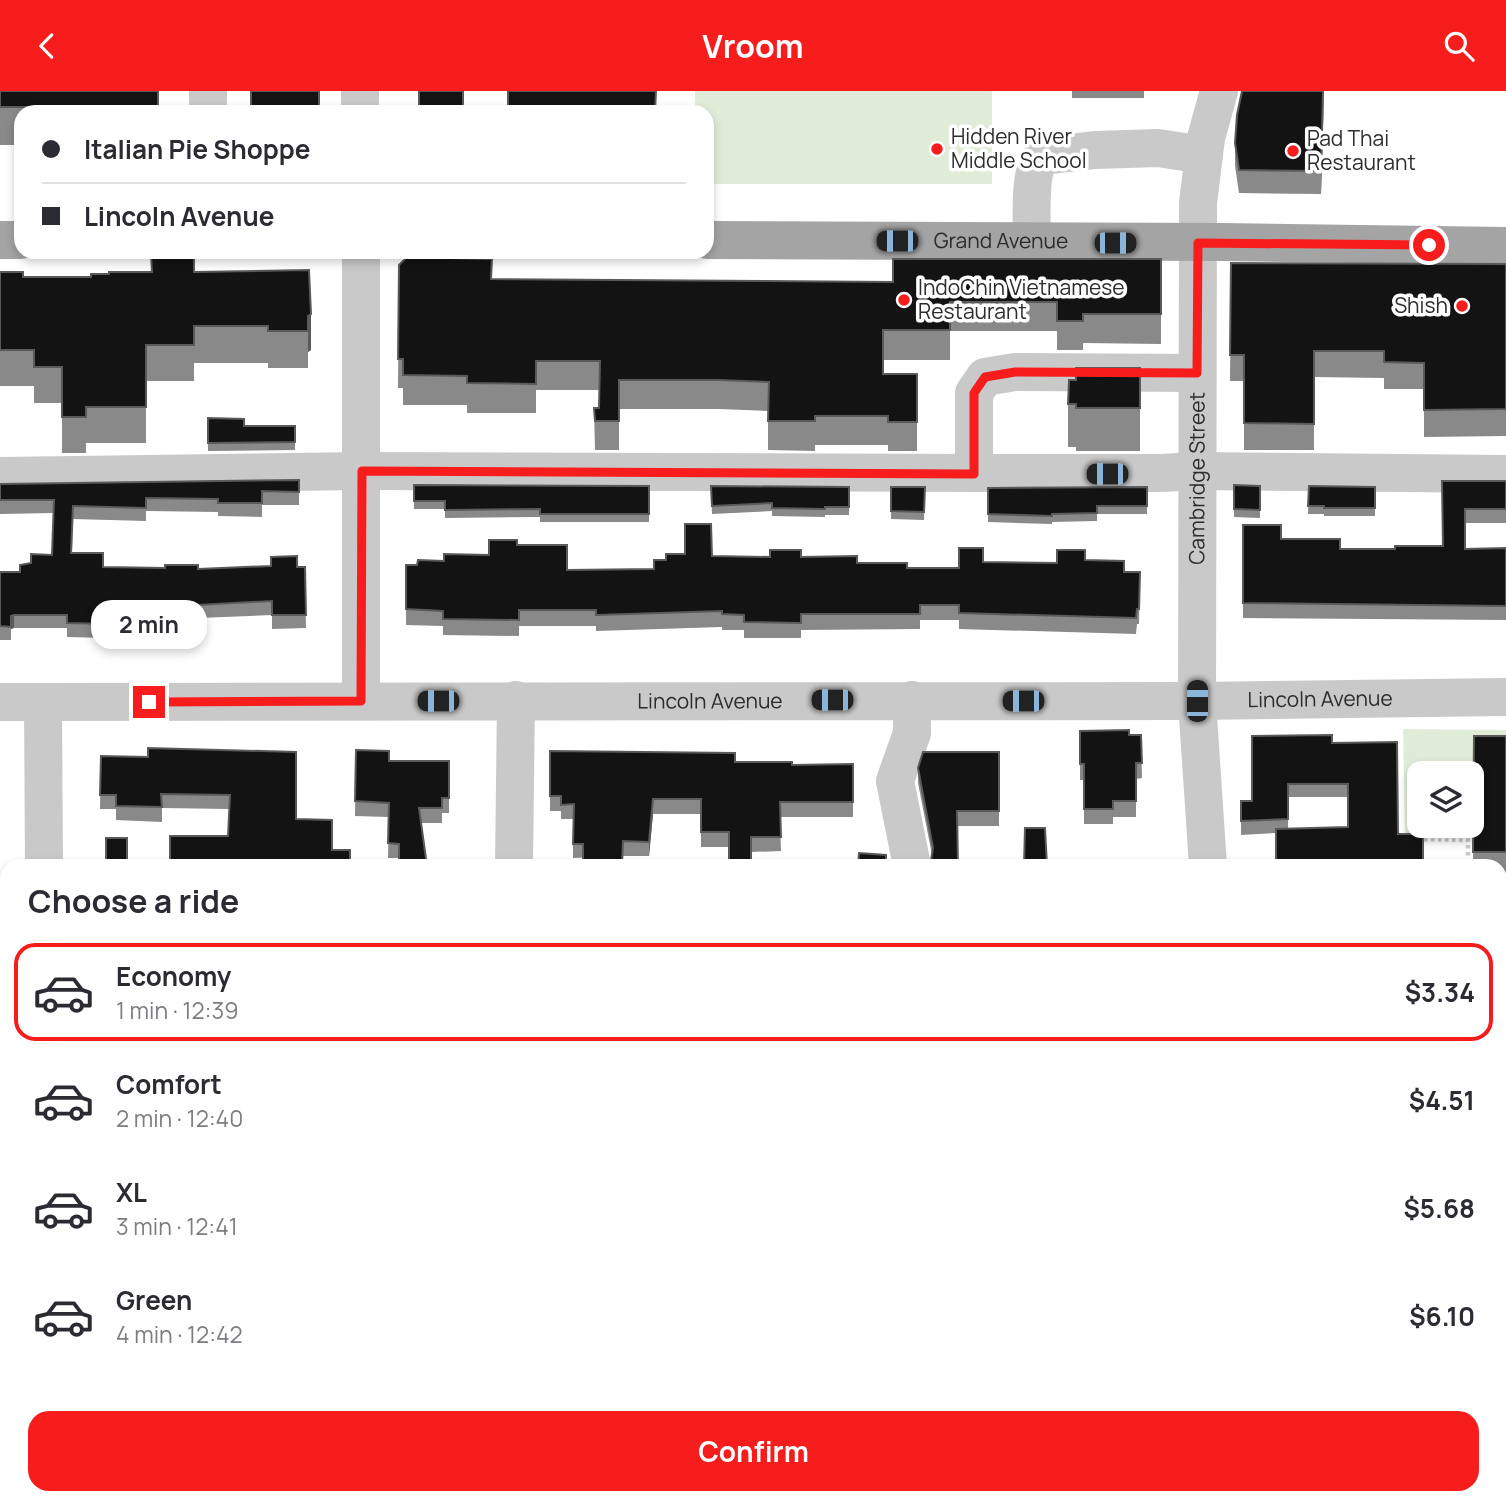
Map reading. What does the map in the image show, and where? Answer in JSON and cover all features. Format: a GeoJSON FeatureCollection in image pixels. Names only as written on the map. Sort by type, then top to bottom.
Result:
{"type":"FeatureCollection","features":[{"type":"Feature","properties":{"kind":"main road","name":"Grand Avenue"},"geometry":{"type":"LineString","coordinates":[[714,240],[1506,246]]}},
{"type":"Feature","properties":{"kind":"street","name":"Cambridge Street"},"geometry":{"type":"LineString","coordinates":[[1208,859],[1197,701],[1198,203],[1214,101],[1219,91]]}},
{"type":"Feature","properties":{"kind":"street"},"geometry":{"type":"LineString","coordinates":[[1032,242],[1034,171],[1042,156],[1095,150],[1158,148],[1204,155]]}},
{"type":"Feature","properties":{"kind":"street"},"geometry":{"type":"LineString","coordinates":[[361,259],[361,701]]}},
{"type":"Feature","properties":{"kind":"street"},"geometry":{"type":"LineString","coordinates":[[974,474],[974,393],[985,377],[1015,372],[1197,373]]}},
{"type":"Feature","properties":{"kind":"street"},"geometry":{"type":"LineString","coordinates":[[0,476],[362,471],[974,474],[1161,474],[1196,471],[1506,474]]}},
{"type":"Feature","properties":{"kind":"street","name":"Lincoln Avenue"},"geometry":{"type":"LineString","coordinates":[[0,702],[1197,701],[1506,697]]}},
{"type":"Feature","properties":{"kind":"street"},"geometry":{"type":"LineString","coordinates":[[514,859],[516,700]]}},
{"type":"Feature","properties":{"kind":"street"},"geometry":{"type":"LineString","coordinates":[[911,859],[895,781],[912,733],[912,701]]}},
{"type":"Feature","properties":{"kind":"street"},"geometry":{"type":"LineString","coordinates":[[43,702],[44,859]]}},
{"type":"Feature","properties":{"kind":"path"},"geometry":{"type":"LineString","coordinates":[[1413,839],[1468,840],[1468,859]]}},
{"type":"Feature","properties":{"kind":"green space"},"geometry":{"type":"Polygon","coordinates":[[[695,91],[992,91],[992,184],[714,184],[714,105],[695,105],[695,91]]]}},
{"type":"Feature","properties":{"kind":"green space"},"geometry":{"type":"Polygon","coordinates":[[[1403,729],[1506,730],[1506,763],[1407,761],[1405,834],[1403,729]]]}},
{"type":"Feature","properties":{"kind":"building"},"geometry":{"type":"Polygon","coordinates":[[[0,91],[158,91],[158,105],[0,107],[0,91]]]}},
{"type":"Feature","properties":{"kind":"building"},"geometry":{"type":"Polygon","coordinates":[[[251,91],[319,91],[319,105],[251,105],[251,91]]]}},
{"type":"Feature","properties":{"kind":"building"},"geometry":{"type":"Polygon","coordinates":[[[419,91],[463,91],[463,105],[419,105],[419,91]]]}},
{"type":"Feature","properties":{"kind":"building"},"geometry":{"type":"Polygon","coordinates":[[[508,91],[656,91],[655,105],[508,105],[508,91]]]}},
{"type":"Feature","properties":{"kind":"building"},"geometry":{"type":"Polygon","coordinates":[[[1242,91],[1323,91],[1321,171],[1239,170],[1235,143],[1242,91]]]}},
{"type":"Feature","properties":{"kind":"building"},"geometry":{"type":"Polygon","coordinates":[[[151,259],[194,259],[194,272],[309,270],[311,314],[308,316],[308,331],[268,331],[268,326],[194,326],[194,345],[146,345],[146,407],[86,407],[86,417],[62,417],[62,367],[34,367],[34,350],[0,350],[0,272],[23,272],[23,277],[91,277],[91,274],[109,272],[152,272],[151,259]]]}},
{"type":"Feature","properties":{"kind":"building"},"geometry":{"type":"Polygon","coordinates":[[[405,259],[492,259],[491,279],[893,282],[893,259],[1161,259],[1161,314],[1083,314],[1083,321],[1057,321],[1057,302],[950,302],[950,330],[883,330],[883,374],[917,374],[917,422],[888,422],[888,416],[815,416],[815,421],[768,421],[769,382],[719,380],[619,380],[619,421],[595,421],[594,408],[599,408],[600,361],[536,361],[536,384],[467,383],[467,376],[403,375],[403,359],[398,359],[399,265],[405,259]]]}},
{"type":"Feature","properties":{"kind":"building"},"geometry":{"type":"Polygon","coordinates":[[[1231,263],[1506,264],[1506,409],[1424,410],[1424,363],[1384,362],[1384,351],[1314,351],[1314,424],[1244,423],[1244,355],[1230,355],[1231,263]]]}},
{"type":"Feature","properties":{"kind":"building"},"geometry":{"type":"Polygon","coordinates":[[[1076,368],[1140,368],[1140,408],[1076,408],[1076,404],[1068,404],[1069,380],[1076,380],[1076,368]]]}},
{"type":"Feature","properties":{"kind":"building"},"geometry":{"type":"Polygon","coordinates":[[[208,418],[244,419],[244,426],[295,426],[295,442],[208,443],[208,418]]]}},
{"type":"Feature","properties":{"kind":"building"},"geometry":{"type":"Polygon","coordinates":[[[299,480],[299,492],[262,491],[262,503],[218,503],[218,499],[146,498],[146,508],[73,506],[71,553],[103,553],[103,567],[165,568],[165,565],[198,565],[198,569],[271,566],[271,557],[297,556],[297,567],[305,567],[306,615],[272,615],[272,601],[198,605],[198,624],[67,623],[67,615],[14,615],[11,616],[11,627],[0,626],[0,572],[20,572],[20,565],[31,563],[31,554],[52,555],[54,500],[0,500],[0,484],[299,480]]]}},
{"type":"Feature","properties":{"kind":"building"},"geometry":{"type":"Polygon","coordinates":[[[1442,481],[1506,481],[1506,509],[1465,509],[1465,549],[1506,548],[1506,606],[1243,603],[1243,525],[1281,525],[1281,539],[1340,539],[1340,549],[1443,546],[1442,481]]]}},
{"type":"Feature","properties":{"kind":"building"},"geometry":{"type":"Polygon","coordinates":[[[414,485],[649,486],[649,514],[540,514],[540,509],[445,510],[445,501],[414,501],[414,485]]]}},
{"type":"Feature","properties":{"kind":"building"},"geometry":{"type":"Polygon","coordinates":[[[1234,485],[1260,486],[1260,510],[1234,509],[1234,485]]]}},
{"type":"Feature","properties":{"kind":"building"},"geometry":{"type":"Polygon","coordinates":[[[711,486],[849,487],[849,507],[772,508],[772,503],[712,506],[711,486]]]}},
{"type":"Feature","properties":{"kind":"building"},"geometry":{"type":"Polygon","coordinates":[[[1309,486],[1375,487],[1375,508],[1308,506],[1309,486]]]}},
{"type":"Feature","properties":{"kind":"building"},"geometry":{"type":"Polygon","coordinates":[[[891,487],[925,487],[924,512],[891,511],[891,487]]]}},
{"type":"Feature","properties":{"kind":"building"},"geometry":{"type":"Polygon","coordinates":[[[1147,487],[1147,506],[1097,506],[1097,513],[1052,516],[988,514],[988,488],[1147,487]]]}},
{"type":"Feature","properties":{"kind":"building"},"geometry":{"type":"Polygon","coordinates":[[[685,524],[711,524],[712,556],[770,557],[770,550],[801,550],[801,557],[857,556],[857,563],[907,563],[907,568],[959,568],[959,548],[983,548],[983,562],[1057,563],[1057,550],[1085,550],[1085,560],[1124,561],[1124,572],[1140,572],[1139,609],[1136,618],[959,613],[959,605],[920,605],[920,614],[801,614],[801,623],[744,622],[744,615],[722,614],[722,611],[596,615],[596,610],[519,610],[519,620],[443,619],[443,611],[406,609],[406,565],[417,565],[418,560],[444,561],[444,554],[489,555],[489,540],[517,540],[517,545],[567,545],[567,570],[654,569],[654,560],[666,560],[666,554],[685,554],[685,524]]]}},
{"type":"Feature","properties":{"kind":"building"},"geometry":{"type":"Polygon","coordinates":[[[1129,730],[1129,735],[1141,735],[1142,763],[1136,763],[1136,801],[1113,801],[1113,809],[1084,809],[1084,764],[1080,764],[1080,731],[1129,730]]]}},
{"type":"Feature","properties":{"kind":"building"},"geometry":{"type":"Polygon","coordinates":[[[1332,735],[1332,743],[1397,742],[1398,834],[1407,834],[1407,838],[1423,838],[1423,859],[1276,859],[1276,829],[1348,827],[1348,784],[1288,784],[1288,819],[1241,821],[1241,801],[1252,801],[1252,736],[1332,735]]]}},
{"type":"Feature","properties":{"kind":"building"},"geometry":{"type":"Polygon","coordinates":[[[1474,736],[1506,736],[1506,852],[1473,852],[1473,838],[1484,838],[1484,761],[1474,761],[1474,736]]]}},
{"type":"Feature","properties":{"kind":"building"},"geometry":{"type":"Polygon","coordinates":[[[148,748],[296,752],[296,819],[332,820],[332,850],[350,850],[350,859],[170,859],[170,836],[228,836],[230,795],[161,794],[162,807],[116,806],[116,795],[100,795],[101,756],[148,757],[148,748]]]}},
{"type":"Feature","properties":{"kind":"building"},"geometry":{"type":"Polygon","coordinates":[[[356,750],[389,751],[389,761],[449,761],[449,798],[442,798],[442,808],[419,808],[426,859],[399,859],[399,844],[388,843],[389,803],[355,801],[356,750]]]}},
{"type":"Feature","properties":{"kind":"building"},"geometry":{"type":"Polygon","coordinates":[[[550,751],[735,753],[735,762],[853,764],[853,802],[780,802],[781,837],[751,837],[751,859],[729,859],[729,832],[701,832],[701,799],[653,799],[649,842],[623,841],[622,859],[583,859],[583,844],[573,844],[574,804],[561,805],[561,796],[550,796],[550,751]]]}},
{"type":"Feature","properties":{"kind":"building"},"geometry":{"type":"Polygon","coordinates":[[[923,752],[999,752],[999,811],[957,811],[958,859],[931,859],[933,848],[918,768],[923,752]]]}},
{"type":"Feature","properties":{"kind":"building"},"geometry":{"type":"Polygon","coordinates":[[[1025,828],[1045,828],[1047,859],[1024,859],[1025,828]]]}},
{"type":"Feature","properties":{"kind":"building"},"geometry":{"type":"Polygon","coordinates":[[[106,838],[127,838],[127,859],[106,859],[106,838]]]}},
{"type":"Feature","properties":{"kind":"building"},"geometry":{"type":"Polygon","coordinates":[[[859,853],[886,855],[886,859],[859,859],[859,853]]]}},
{"type":"Feature","properties":{"kind":"place","name":"Hidden River Middle School"},"geometry":{"type":"Point","coordinates":[937,149]}},
{"type":"Feature","properties":{"kind":"place","name":"Pad Thai Restaurant"},"geometry":{"type":"Point","coordinates":[1293,151]}},
{"type":"Feature","properties":{"kind":"place","name":"IndoChin Vietnamese Restaurant"},"geometry":{"type":"Point","coordinates":[904,300]}},
{"type":"Feature","properties":{"kind":"place","name":"Shish"},"geometry":{"type":"Point","coordinates":[1462,306]}},
{"type":"Feature","properties":{"kind":"route"},"geometry":{"type":"LineString","coordinates":[[149,702],[361,701],[362,471],[974,474],[974,393],[985,377],[1015,372],[1197,373],[1198,243],[1429,245]]}}]}
